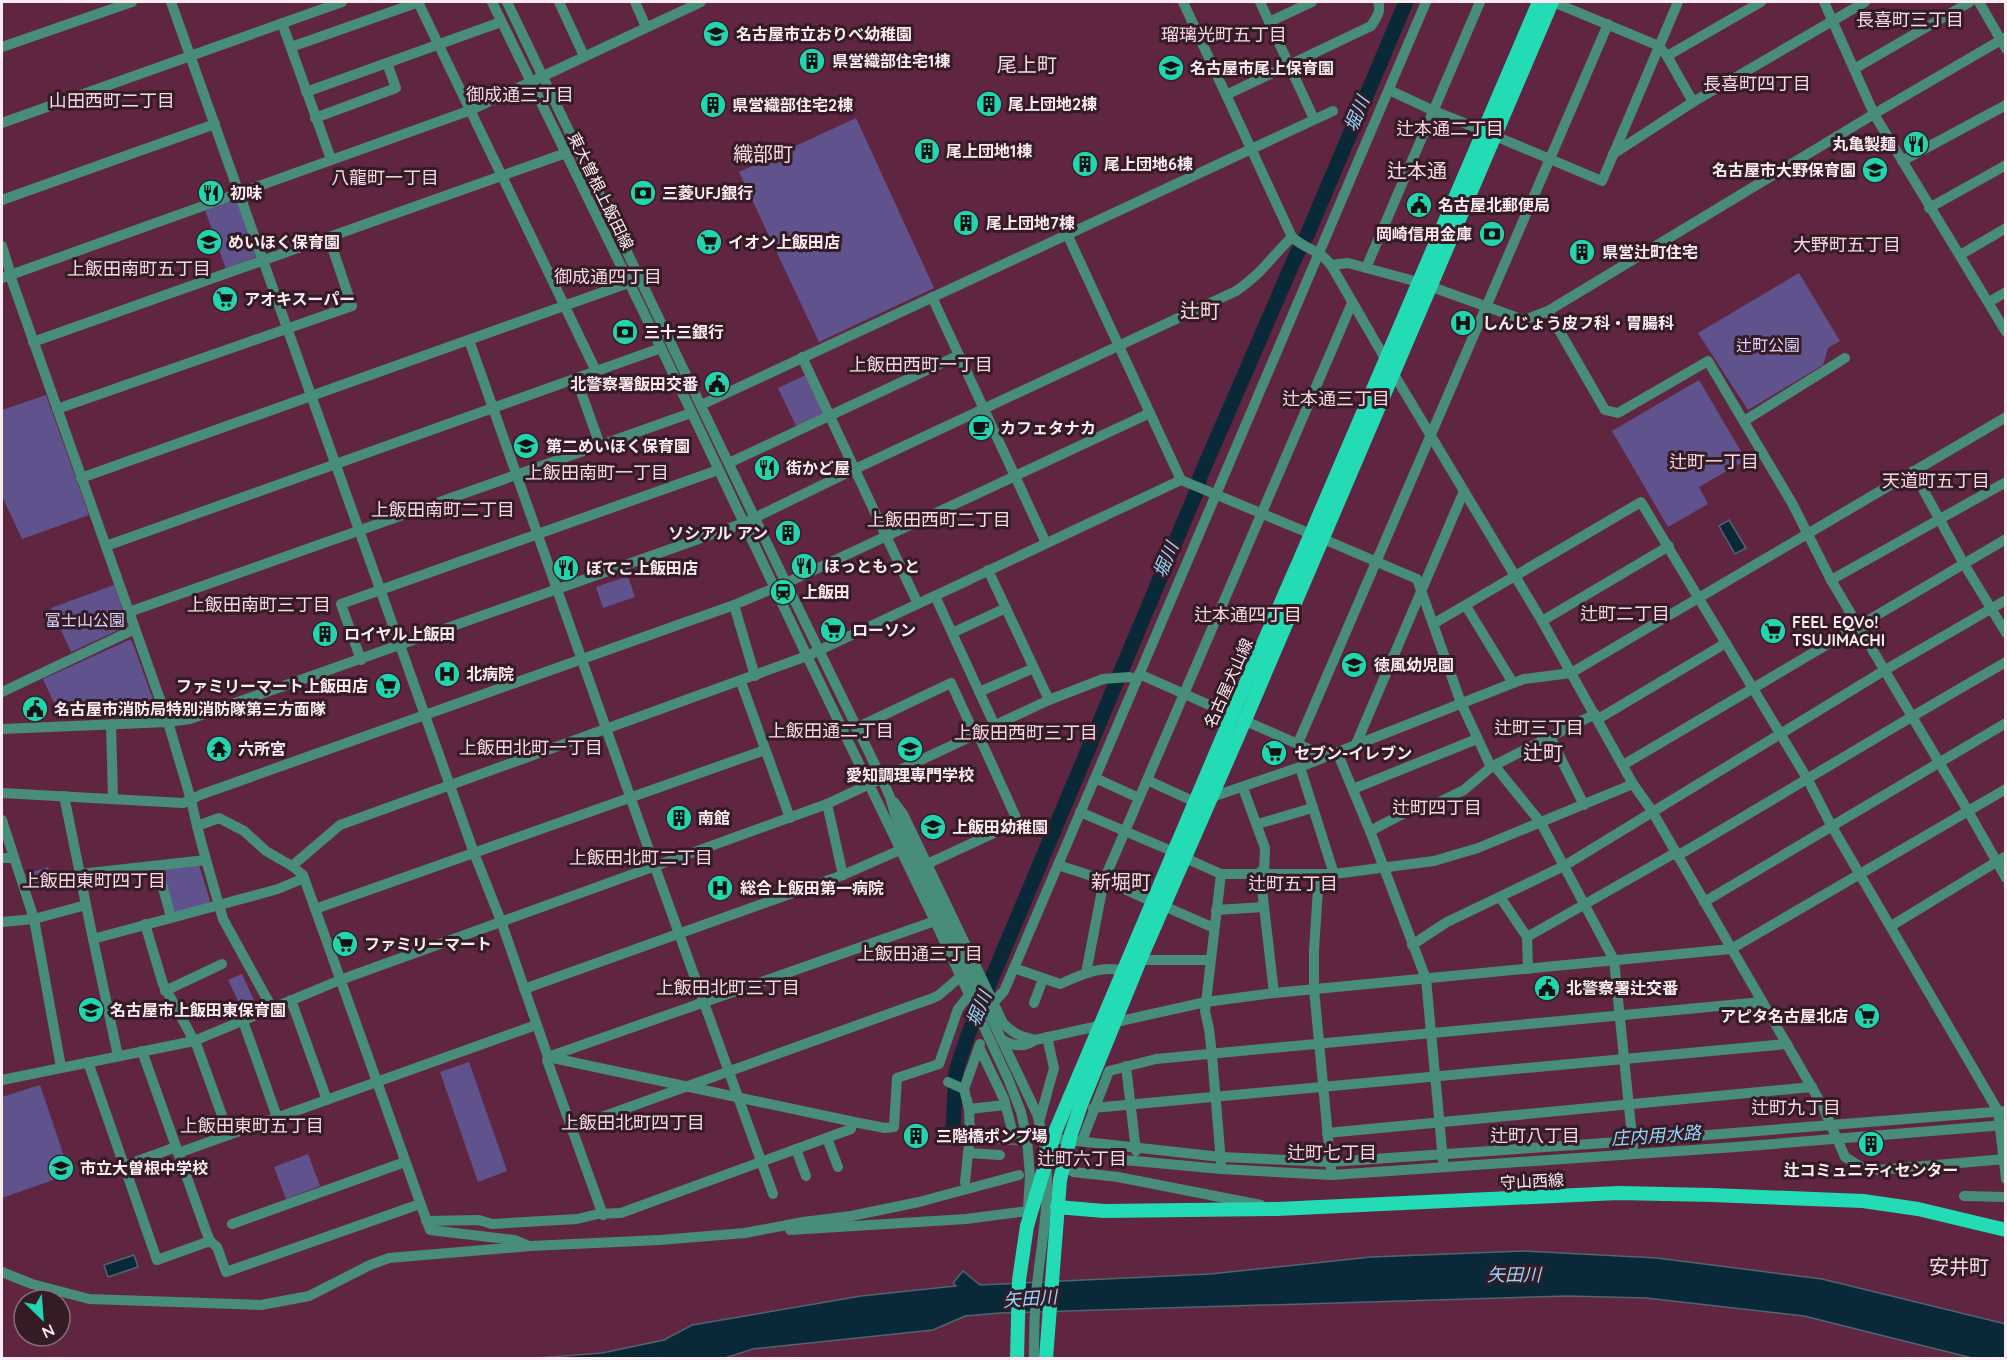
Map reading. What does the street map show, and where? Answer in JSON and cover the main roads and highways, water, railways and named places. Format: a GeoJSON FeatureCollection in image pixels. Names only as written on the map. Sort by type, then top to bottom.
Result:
{"type":"FeatureCollection","features":[{"type":"Feature","properties":{"kind":"main road","name":"名古屋犬山線"},"geometry":{"type":"LineString","coordinates":[[1490,134],[1539,2]]}},
{"type":"Feature","properties":{"kind":"main road","name":"名古屋犬山線"},"geometry":{"type":"LineString","coordinates":[[1046,1359],[1060,1180],[1159,904],[1180,855],[1212,797],[1245,720],[1385,358],[1424,284],[1490,134],[1553,2]]}},
{"type":"Feature","properties":{"kind":"main road","name":"名古屋犬山線"},"geometry":{"type":"LineString","coordinates":[[1180,855],[1195,802],[1232,715],[1393,372],[1424,284]]}},
{"type":"Feature","properties":{"kind":"main road","name":"名古屋犬山線"},"geometry":{"type":"LineString","coordinates":[[1017,1359],[1019,1280],[1028,1220],[1030,1176],[1055,1132],[1123,972],[1159,904]]}},
{"type":"Feature","properties":{"kind":"main road","name":"守山西線"},"geometry":{"type":"LineString","coordinates":[[1056,1213],[1277,1209],[1618,1193],[1863,1201],[1918,1209],[2006,1230]]}},
{"type":"Feature","properties":{"kind":"water"},"geometry":{"type":"Polygon","coordinates":[[[1729,520],[1746,548],[1735,554],[1719,526],[1729,520]]]}},
{"type":"Feature","properties":{"kind":"water","name":"矢田川"},"geometry":{"type":"Polygon","coordinates":[[[1524,1251],[1657,1258],[1822,1279],[2006,1324],[2005,1358],[1972,1358],[1804,1316],[1646,1298],[1567,1296],[1000,1313],[965,1316],[933,1330],[753,1349],[725,1358],[537,1358],[602,1353],[664,1340],[692,1325],[861,1296],[956,1286],[953,1283],[963,1271],[980,1285],[1210,1274],[1371,1257],[1524,1251]]]}},
{"type":"Feature","properties":{"kind":"water"},"geometry":{"type":"Polygon","coordinates":[[[134,1255],[138,1267],[108,1277],[104,1265],[134,1255]]]}},
{"type":"Feature","properties":{"kind":"waterway","name":"堀川"},"geometry":{"type":"LineString","coordinates":[[953,1127],[956,1071],[968,1035],[1196,493],[1200,477],[1308,233],[1406,2]]}},
{"type":"Feature","properties":{"kind":"waterway","name":"庄内用水路"},"geometry":{"type":"LineString","coordinates":[[982,1142],[1024,1145]]}},
{"type":"Feature","properties":{"kind":"waterway","name":"庄内用水路"},"geometry":{"type":"LineString","coordinates":[[1071,1151],[1119,1155]]}},
{"type":"Feature","properties":{"kind":"place","name":"名古屋市立おりべ幼稚園"},"geometry":{"type":"Point","coordinates":[716,34]}},
{"type":"Feature","properties":{"kind":"place","name":"県営織部住宅1棟"},"geometry":{"type":"Point","coordinates":[812,61]}},
{"type":"Feature","properties":{"kind":"place","name":"名古屋市尾上保育園"},"geometry":{"type":"Point","coordinates":[1171,68]}},
{"type":"Feature","properties":{"kind":"place","name":"尾上団地2棟"},"geometry":{"type":"Point","coordinates":[989,104]}},
{"type":"Feature","properties":{"kind":"place","name":"県営織部住宅2棟"},"geometry":{"type":"Point","coordinates":[713,105]}},
{"type":"Feature","properties":{"kind":"place","name":"丸亀製麺"},"geometry":{"type":"Point","coordinates":[1916,144]}},
{"type":"Feature","properties":{"kind":"place","name":"尾上団地1棟"},"geometry":{"type":"Point","coordinates":[927,151]}},
{"type":"Feature","properties":{"kind":"place","name":"尾上団地6棟"},"geometry":{"type":"Point","coordinates":[1085,164]}},
{"type":"Feature","properties":{"kind":"place","name":"名古屋市大野保育園"},"geometry":{"type":"Point","coordinates":[1875,170]}},
{"type":"Feature","properties":{"kind":"place","name":"初味"},"geometry":{"type":"Point","coordinates":[211,193]}},
{"type":"Feature","properties":{"kind":"place","name":"三菱UFJ銀行"},"geometry":{"type":"Point","coordinates":[643,193]}},
{"type":"Feature","properties":{"kind":"place","name":"名古屋北郵便局"},"geometry":{"type":"Point","coordinates":[1419,205]}},
{"type":"Feature","properties":{"kind":"place","name":"尾上団地7棟"},"geometry":{"type":"Point","coordinates":[966,223]}},
{"type":"Feature","properties":{"kind":"place","name":"岡崎信用金庫"},"geometry":{"type":"Point","coordinates":[1492,234]}},
{"type":"Feature","properties":{"kind":"place","name":"めいほく保育園"},"geometry":{"type":"Point","coordinates":[209,242]}},
{"type":"Feature","properties":{"kind":"place","name":"イオン上飯田店"},"geometry":{"type":"Point","coordinates":[709,242]}},
{"type":"Feature","properties":{"kind":"place","name":"県営辻町住宅"},"geometry":{"type":"Point","coordinates":[1582,252]}},
{"type":"Feature","properties":{"kind":"place","name":"アオキスーパー"},"geometry":{"type":"Point","coordinates":[225,299]}},
{"type":"Feature","properties":{"kind":"place","name":"しんじょう皮フ科・胃腸科"},"geometry":{"type":"Point","coordinates":[1463,323]}},
{"type":"Feature","properties":{"kind":"place","name":"三十三銀行"},"geometry":{"type":"Point","coordinates":[625,332]}},
{"type":"Feature","properties":{"kind":"place","name":"北警察署飯田交番"},"geometry":{"type":"Point","coordinates":[717,384]}},
{"type":"Feature","properties":{"kind":"place","name":"カフェタナカ"},"geometry":{"type":"Point","coordinates":[981,428]}},
{"type":"Feature","properties":{"kind":"place","name":"第二めいほく保育園"},"geometry":{"type":"Point","coordinates":[526,446]}},
{"type":"Feature","properties":{"kind":"place","name":"街かど屋"},"geometry":{"type":"Point","coordinates":[767,468]}},
{"type":"Feature","properties":{"kind":"place","name":"ソシアル アン"},"geometry":{"type":"Point","coordinates":[788,533]}},
{"type":"Feature","properties":{"kind":"place","name":"ほっともっと"},"geometry":{"type":"Point","coordinates":[804,566]}},
{"type":"Feature","properties":{"kind":"place","name":"ぼてこ上飯田店"},"geometry":{"type":"Point","coordinates":[566,568]}},
{"type":"Feature","properties":{"kind":"place","name":"上飯田"},"geometry":{"type":"Point","coordinates":[783,592]}},
{"type":"Feature","properties":{"kind":"place","name":"ローソン"},"geometry":{"type":"Point","coordinates":[833,630]}},
{"type":"Feature","properties":{"kind":"place","name":"FEEL EQVo! TSUJIMACHI"},"geometry":{"type":"Point","coordinates":[1773,631]}},
{"type":"Feature","properties":{"kind":"place","name":"ロイヤル上飯田"},"geometry":{"type":"Point","coordinates":[325,634]}},
{"type":"Feature","properties":{"kind":"place","name":"徳風幼児園"},"geometry":{"type":"Point","coordinates":[1354,665]}},
{"type":"Feature","properties":{"kind":"place","name":"北病院"},"geometry":{"type":"Point","coordinates":[447,674]}},
{"type":"Feature","properties":{"kind":"place","name":"ファミリーマート上飯田店"},"geometry":{"type":"Point","coordinates":[388,686]}},
{"type":"Feature","properties":{"kind":"place","name":"名古屋市消防局特別消防隊第三方面隊"},"geometry":{"type":"Point","coordinates":[35,709]}},
{"type":"Feature","properties":{"kind":"place","name":"六所宮"},"geometry":{"type":"Point","coordinates":[219,749]}},
{"type":"Feature","properties":{"kind":"place","name":"愛知調理専門学校"},"geometry":{"type":"Point","coordinates":[910,749]}},
{"type":"Feature","properties":{"kind":"place","name":"セブン-イレブン"},"geometry":{"type":"Point","coordinates":[1274,753]}},
{"type":"Feature","properties":{"kind":"place","name":"南館"},"geometry":{"type":"Point","coordinates":[679,818]}},
{"type":"Feature","properties":{"kind":"place","name":"上飯田幼稚園"},"geometry":{"type":"Point","coordinates":[933,827]}},
{"type":"Feature","properties":{"kind":"place","name":"総合上飯田第一病院"},"geometry":{"type":"Point","coordinates":[720,888]}},
{"type":"Feature","properties":{"kind":"place","name":"ファミリーマート"},"geometry":{"type":"Point","coordinates":[345,944]}},
{"type":"Feature","properties":{"kind":"place","name":"北警察署辻交番"},"geometry":{"type":"Point","coordinates":[1547,988]}},
{"type":"Feature","properties":{"kind":"place","name":"名古屋市上飯田東保育園"},"geometry":{"type":"Point","coordinates":[91,1010]}},
{"type":"Feature","properties":{"kind":"place","name":"アピタ名古屋北店"},"geometry":{"type":"Point","coordinates":[1867,1016]}},
{"type":"Feature","properties":{"kind":"place","name":"三階橋ポンプ場"},"geometry":{"type":"Point","coordinates":[916,1136]}},
{"type":"Feature","properties":{"kind":"place","name":"辻コミュニティセンター"},"geometry":{"type":"Point","coordinates":[1871,1144]}},
{"type":"Feature","properties":{"kind":"place","name":"市立大曽根中学校"},"geometry":{"type":"Point","coordinates":[61,1168]}},
{"type":"Feature","properties":{"kind":"district","name":"長喜町三丁目"},"geometry":{"type":"Point","coordinates":[1910,20]}},
{"type":"Feature","properties":{"kind":"district","name":"瑠璃光町五丁目"},"geometry":{"type":"Point","coordinates":[1224,35]}},
{"type":"Feature","properties":{"kind":"district","name":"尾上町"},"geometry":{"type":"Point","coordinates":[1027,65]}},
{"type":"Feature","properties":{"kind":"district","name":"長喜町四丁目"},"geometry":{"type":"Point","coordinates":[1757,84]}},
{"type":"Feature","properties":{"kind":"district","name":"御成通三丁目"},"geometry":{"type":"Point","coordinates":[520,95]}},
{"type":"Feature","properties":{"kind":"district","name":"山田西町二丁目"},"geometry":{"type":"Point","coordinates":[112,101]}},
{"type":"Feature","properties":{"kind":"district","name":"辻本通二丁目"},"geometry":{"type":"Point","coordinates":[1450,129]}},
{"type":"Feature","properties":{"kind":"district","name":"織部町"},"geometry":{"type":"Point","coordinates":[763,154]}},
{"type":"Feature","properties":{"kind":"district","name":"辻本通"},"geometry":{"type":"Point","coordinates":[1417,171]}},
{"type":"Feature","properties":{"kind":"district","name":"八龍町一丁目"},"geometry":{"type":"Point","coordinates":[385,178]}},
{"type":"Feature","properties":{"kind":"district","name":"大野町五丁目"},"geometry":{"type":"Point","coordinates":[1847,245]}},
{"type":"Feature","properties":{"kind":"district","name":"上飯田南町五丁目"},"geometry":{"type":"Point","coordinates":[139,269]}},
{"type":"Feature","properties":{"kind":"district","name":"御成通四丁目"},"geometry":{"type":"Point","coordinates":[608,277]}},
{"type":"Feature","properties":{"kind":"district","name":"辻町"},"geometry":{"type":"Point","coordinates":[1200,311]}},
{"type":"Feature","properties":{"kind":"district","name":"上飯田西町一丁目"},"geometry":{"type":"Point","coordinates":[921,365]}},
{"type":"Feature","properties":{"kind":"district","name":"辻本通三丁目"},"geometry":{"type":"Point","coordinates":[1336,399]}},
{"type":"Feature","properties":{"kind":"district","name":"辻町一丁目"},"geometry":{"type":"Point","coordinates":[1714,462]}},
{"type":"Feature","properties":{"kind":"district","name":"上飯田南町一丁目"},"geometry":{"type":"Point","coordinates":[597,473]}},
{"type":"Feature","properties":{"kind":"district","name":"天道町五丁目"},"geometry":{"type":"Point","coordinates":[1936,481]}},
{"type":"Feature","properties":{"kind":"district","name":"上飯田南町二丁目"},"geometry":{"type":"Point","coordinates":[443,510]}},
{"type":"Feature","properties":{"kind":"district","name":"上飯田西町二丁目"},"geometry":{"type":"Point","coordinates":[939,520]}},
{"type":"Feature","properties":{"kind":"district","name":"上飯田南町三丁目"},"geometry":{"type":"Point","coordinates":[259,605]}},
{"type":"Feature","properties":{"kind":"district","name":"辻町二丁目"},"geometry":{"type":"Point","coordinates":[1625,614]}},
{"type":"Feature","properties":{"kind":"district","name":"辻本通四丁目"},"geometry":{"type":"Point","coordinates":[1248,615]}},
{"type":"Feature","properties":{"kind":"district","name":"辻町三丁目"},"geometry":{"type":"Point","coordinates":[1539,728]}},
{"type":"Feature","properties":{"kind":"district","name":"上飯田通二丁目"},"geometry":{"type":"Point","coordinates":[831,731]}},
{"type":"Feature","properties":{"kind":"district","name":"上飯田西町三丁目"},"geometry":{"type":"Point","coordinates":[1026,733]}},
{"type":"Feature","properties":{"kind":"district","name":"上飯田北町一丁目"},"geometry":{"type":"Point","coordinates":[531,748]}},
{"type":"Feature","properties":{"kind":"district","name":"辻町"},"geometry":{"type":"Point","coordinates":[1543,753]}},
{"type":"Feature","properties":{"kind":"district","name":"辻町四丁目"},"geometry":{"type":"Point","coordinates":[1437,808]}},
{"type":"Feature","properties":{"kind":"district","name":"上飯田北町二丁目"},"geometry":{"type":"Point","coordinates":[641,858]}},
{"type":"Feature","properties":{"kind":"district","name":"上飯田東町四丁目"},"geometry":{"type":"Point","coordinates":[94,881]}},
{"type":"Feature","properties":{"kind":"district","name":"新堀町"},"geometry":{"type":"Point","coordinates":[1121,882]}},
{"type":"Feature","properties":{"kind":"district","name":"辻町五丁目"},"geometry":{"type":"Point","coordinates":[1293,884]}},
{"type":"Feature","properties":{"kind":"district","name":"上飯田通三丁目"},"geometry":{"type":"Point","coordinates":[920,954]}},
{"type":"Feature","properties":{"kind":"district","name":"上飯田北町三丁目"},"geometry":{"type":"Point","coordinates":[728,988]}},
{"type":"Feature","properties":{"kind":"district","name":"辻町九丁目"},"geometry":{"type":"Point","coordinates":[1796,1108]}},
{"type":"Feature","properties":{"kind":"district","name":"上飯田北町四丁目"},"geometry":{"type":"Point","coordinates":[633,1123]}},
{"type":"Feature","properties":{"kind":"district","name":"上飯田東町五丁目"},"geometry":{"type":"Point","coordinates":[252,1126]}},
{"type":"Feature","properties":{"kind":"district","name":"辻町八丁目"},"geometry":{"type":"Point","coordinates":[1535,1136]}},
{"type":"Feature","properties":{"kind":"district","name":"辻町七丁目"},"geometry":{"type":"Point","coordinates":[1332,1153]}},
{"type":"Feature","properties":{"kind":"district","name":"辻町六丁目"},"geometry":{"type":"Point","coordinates":[1082,1159]}},
{"type":"Feature","properties":{"kind":"district","name":"安井町"},"geometry":{"type":"Point","coordinates":[1959,1267]}},
{"type":"Feature","properties":{"kind":"park label","name":"辻町公園"},"geometry":{"type":"Point","coordinates":[1768,345]}},
{"type":"Feature","properties":{"kind":"park label","name":"富士山公園"},"geometry":{"type":"Point","coordinates":[85,620]}}]}
